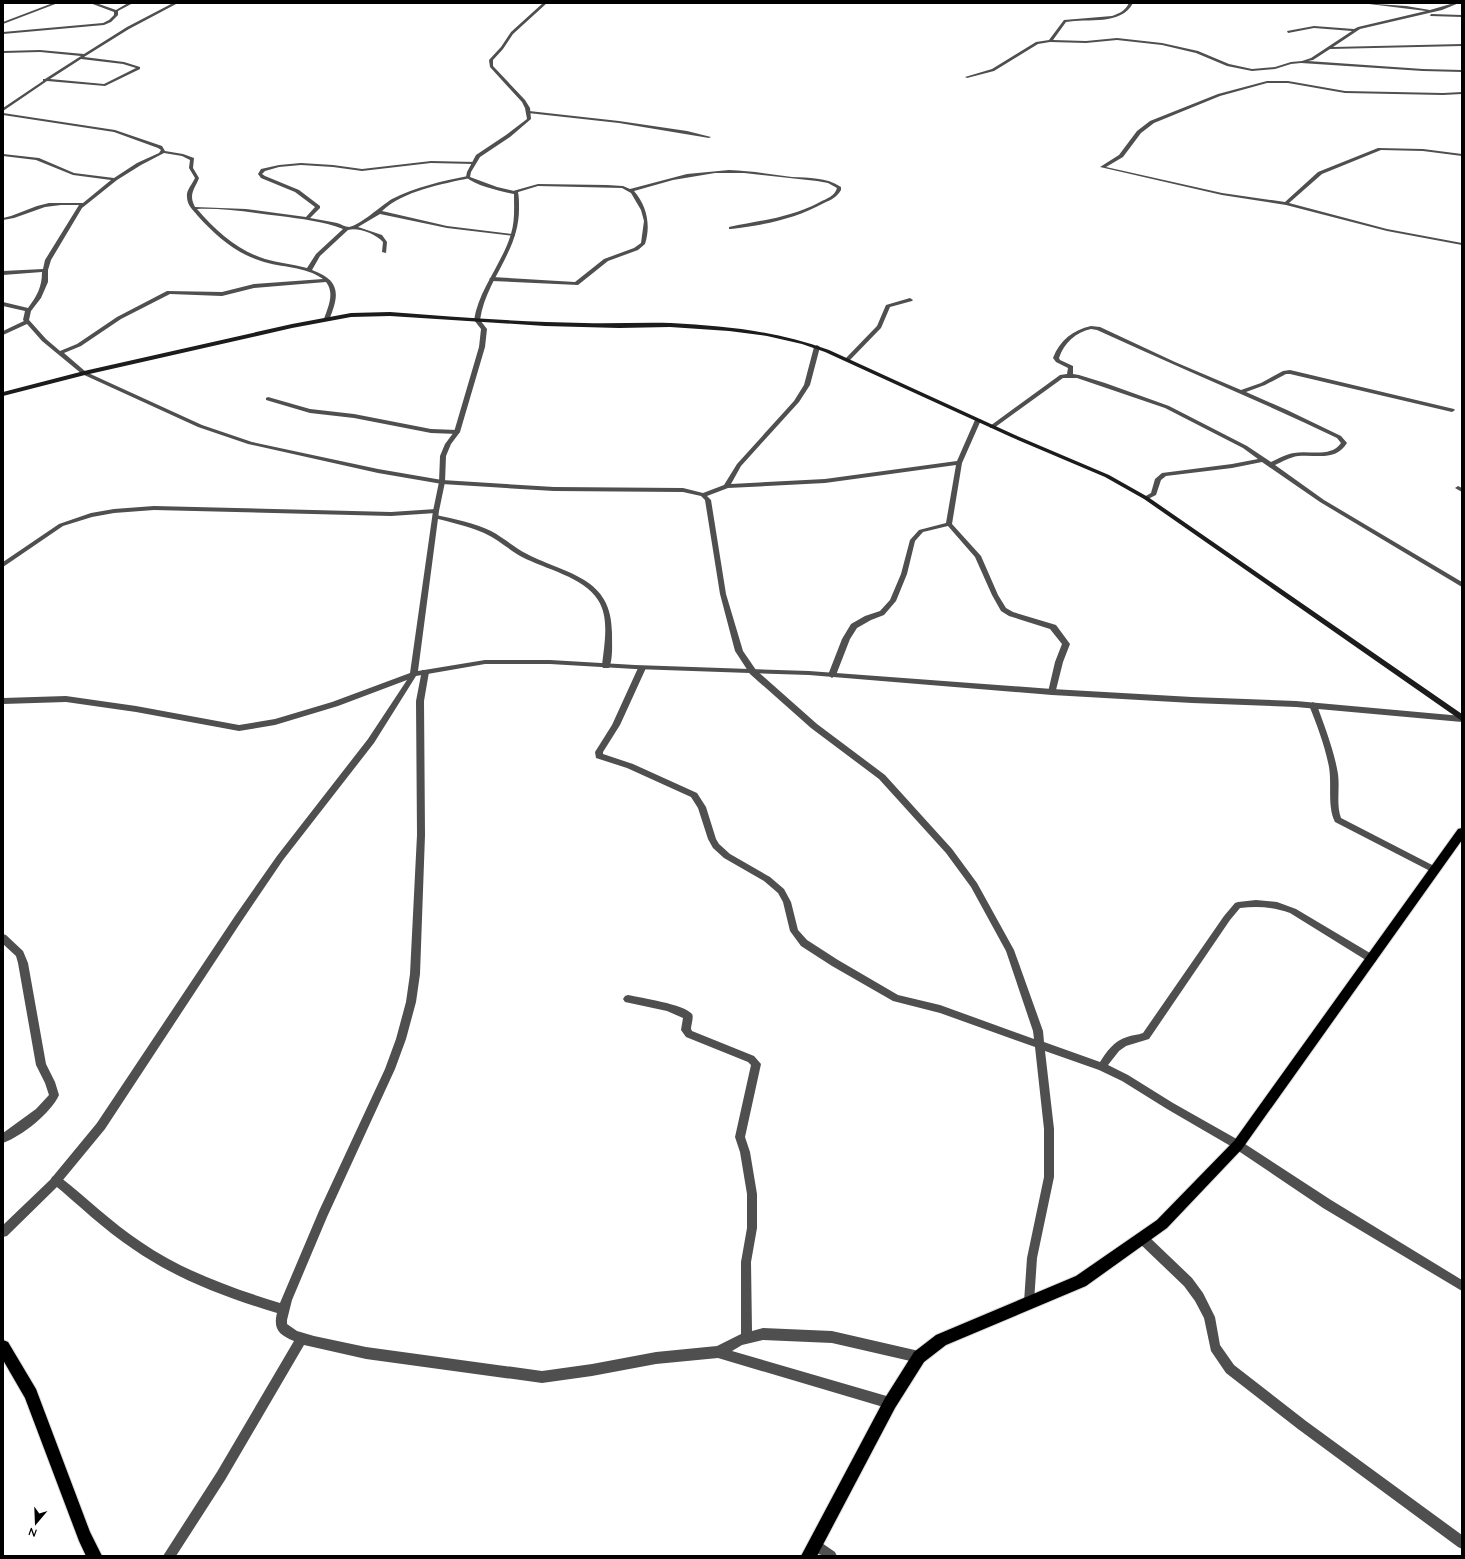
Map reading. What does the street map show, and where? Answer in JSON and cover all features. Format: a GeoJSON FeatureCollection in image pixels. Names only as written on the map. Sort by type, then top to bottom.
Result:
{"type":"FeatureCollection","features":[{"type":"Feature","properties":{"kind":"main road"},"geometry":{"type":"LineString","coordinates":[[3,394],[84,373],[327,319],[367,314],[604,326],[670,325],[729,329],[767,334],[817,346],[992,427],[1107,476],[1146,498],[1462,718]]}},
{"type":"Feature","properties":{"kind":"main road"},"geometry":{"type":"LineString","coordinates":[[813,1551],[890,1403],[919,1357],[941,1340],[1029,1302],[1081,1282],[1162,1224],[1238,1146],[1462,832]]}},
{"type":"Feature","properties":{"kind":"main road"},"geometry":{"type":"LineString","coordinates":[[3,1347],[30,1394],[84,1536],[94,1556]]}},
{"type":"Feature","properties":{"kind":"street"},"geometry":{"type":"LineString","coordinates":[[3,23],[56,3]]}},
{"type":"Feature","properties":{"kind":"street"},"geometry":{"type":"LineString","coordinates":[[92,3],[116,11],[131,3]]}},
{"type":"Feature","properties":{"kind":"street"},"geometry":{"type":"LineString","coordinates":[[3,110],[44,80],[84,55],[128,28],[176,3]]}},
{"type":"Feature","properties":{"kind":"street"},"geometry":{"type":"LineString","coordinates":[[468,176],[478,156],[529,119],[529,112],[522,97],[512,89],[491,66],[490,60],[502,48],[512,33],[544,3]]}},
{"type":"Feature","properties":{"kind":"street"},"geometry":{"type":"LineString","coordinates":[[1050,40],[1065,21],[1119,16],[1126,11],[1131,3]]}},
{"type":"Feature","properties":{"kind":"street"},"geometry":{"type":"LineString","coordinates":[[1363,3],[1432,11],[1445,16]]}},
{"type":"Feature","properties":{"kind":"street"},"geometry":{"type":"LineString","coordinates":[[1341,29],[1359,28],[1418,15],[1457,3]]}},
{"type":"Feature","properties":{"kind":"street"},"geometry":{"type":"LineString","coordinates":[[3,32],[70,28],[104,24],[116,16],[116,11]]}},
{"type":"Feature","properties":{"kind":"street"},"geometry":{"type":"LineString","coordinates":[[1418,15],[1462,16]]}},
{"type":"Feature","properties":{"kind":"street"},"geometry":{"type":"LineString","coordinates":[[1288,32],[1314,27],[1354,30]]}},
{"type":"Feature","properties":{"kind":"street"},"geometry":{"type":"LineString","coordinates":[[1301,62],[1312,59],[1331,48],[1354,30],[1359,28]]}},
{"type":"Feature","properties":{"kind":"street"},"geometry":{"type":"LineString","coordinates":[[967,77],[993,70],[1038,43],[1050,40],[1086,42],[1117,39],[1162,44],[1197,52],[1228,66],[1252,70],[1275,68],[1291,63],[1301,62],[1422,70],[1462,71]]}},
{"type":"Feature","properties":{"kind":"street"},"geometry":{"type":"LineString","coordinates":[[1331,48],[1462,45]]}},
{"type":"Feature","properties":{"kind":"street"},"geometry":{"type":"LineString","coordinates":[[3,52],[47,51],[84,55]]}},
{"type":"Feature","properties":{"kind":"street"},"geometry":{"type":"LineString","coordinates":[[44,80],[105,85],[139,68],[124,63],[80,58]]}},
{"type":"Feature","properties":{"kind":"street"},"geometry":{"type":"LineString","coordinates":[[1462,93],[1345,92],[1288,82],[1267,82],[1219,95],[1152,122],[1139,132],[1121,156],[1101,166],[1222,194],[1286,204],[1387,230],[1462,244]]}},
{"type":"Feature","properties":{"kind":"street"},"geometry":{"type":"LineString","coordinates":[[3,102],[8,106]]}},
{"type":"Feature","properties":{"kind":"street"},"geometry":{"type":"LineString","coordinates":[[529,112],[656,126],[709,137]]}},
{"type":"Feature","properties":{"kind":"street"},"geometry":{"type":"LineString","coordinates":[[3,114],[121,132],[160,147],[163,152]]}},
{"type":"Feature","properties":{"kind":"street"},"geometry":{"type":"LineString","coordinates":[[1286,204],[1320,173],[1380,149],[1417,150],[1462,155]]}},
{"type":"Feature","properties":{"kind":"street"},"geometry":{"type":"LineString","coordinates":[[327,319],[333,292],[333,286],[329,280],[321,274],[272,263],[250,255],[217,235],[193,208],[189,201],[189,194],[197,178],[191,168],[192,159],[182,155],[163,152],[139,164],[115,179],[80,207],[52,252],[45,270],[45,282],[38,298],[29,310],[26,320],[60,353],[84,373],[200,426],[250,443],[378,471],[442,482],[554,489],[683,490],[703,495],[708,500],[710,507],[725,601],[739,651],[753,672],[814,726],[882,777],[949,851],[974,885],[1010,950],[1038,1031],[1049,1129],[1049,1177],[1032,1258],[1029,1302]]}},
{"type":"Feature","properties":{"kind":"street"},"geometry":{"type":"LineString","coordinates":[[3,155],[37,159],[73,174],[115,179]]}},
{"type":"Feature","properties":{"kind":"street"},"geometry":{"type":"LineString","coordinates":[[307,219],[318,206],[297,192],[263,177],[260,175],[261,172],[273,167],[301,164],[362,170],[431,162],[474,163]]}},
{"type":"Feature","properties":{"kind":"street"},"geometry":{"type":"LineString","coordinates":[[468,176],[473,180],[495,188],[515,192],[538,185],[607,186],[623,187],[631,190],[675,177],[731,172],[745,172],[814,180],[835,184],[840,188],[836,195],[802,213],[786,219],[731,228]]}},
{"type":"Feature","properties":{"kind":"street"},"geometry":{"type":"LineString","coordinates":[[308,270],[318,255],[346,229],[354,227],[398,198],[430,186],[468,176]]}},
{"type":"Feature","properties":{"kind":"street"},"geometry":{"type":"LineString","coordinates":[[492,278],[576,284],[606,260],[636,249],[643,243],[646,221],[643,210],[631,190]]}},
{"type":"Feature","properties":{"kind":"street"},"geometry":{"type":"LineString","coordinates":[[515,192],[516,223],[513,235],[502,262],[492,278],[478,309],[477,320],[484,328],[482,347],[457,432],[448,444],[444,456],[442,482],[436,514],[420,673],[421,835],[415,974],[411,1002],[401,1039],[390,1069],[323,1215],[284,1310],[281,1327],[294,1336],[314,1342],[366,1353],[542,1377],[592,1370],[656,1358],[718,1352],[890,1403]]}},
{"type":"Feature","properties":{"kind":"street"},"geometry":{"type":"LineString","coordinates":[[3,219],[16,217],[41,206],[83,204]]}},
{"type":"Feature","properties":{"kind":"street"},"geometry":{"type":"LineString","coordinates":[[193,208],[230,209],[307,219],[332,223],[346,229]]}},
{"type":"Feature","properties":{"kind":"street"},"geometry":{"type":"LineString","coordinates":[[377,213],[447,227],[513,235]]}},
{"type":"Feature","properties":{"kind":"street"},"geometry":{"type":"LineString","coordinates":[[354,227],[380,236],[385,242],[384,252]]}},
{"type":"Feature","properties":{"kind":"street"},"geometry":{"type":"LineString","coordinates":[[3,273],[45,270]]}},
{"type":"Feature","properties":{"kind":"street"},"geometry":{"type":"LineString","coordinates":[[60,353],[79,345],[119,318],[169,292],[222,294],[254,286],[329,280]]}},
{"type":"Feature","properties":{"kind":"street"},"geometry":{"type":"LineString","coordinates":[[846,360],[879,327],[888,306],[910,300]]}},
{"type":"Feature","properties":{"kind":"street"},"geometry":{"type":"LineString","coordinates":[[3,304],[29,310]]}},
{"type":"Feature","properties":{"kind":"street"},"geometry":{"type":"LineString","coordinates":[[3,333],[27,322]]}},
{"type":"Feature","properties":{"kind":"street"},"geometry":{"type":"LineString","coordinates":[[1070,375],[1072,369],[1058,361],[1056,358],[1057,354],[1063,344],[1072,336],[1081,330],[1092,327],[1104,330],[1174,363],[1242,392],[1339,437],[1344,443],[1341,448],[1333,452],[1293,455],[1270,465]]}},
{"type":"Feature","properties":{"kind":"street"},"geometry":{"type":"LineString","coordinates":[[727,486],[739,465],[796,402],[807,385],[817,346]]}},
{"type":"Feature","properties":{"kind":"street"},"geometry":{"type":"LineString","coordinates":[[1242,392],[1263,384],[1285,372],[1290,372],[1452,410]]}},
{"type":"Feature","properties":{"kind":"street"},"geometry":{"type":"LineString","coordinates":[[992,427],[1058,377],[1070,375],[1103,384],[1160,404],[1245,446],[1322,501],[1462,585]]}},
{"type":"Feature","properties":{"kind":"street"},"geometry":{"type":"LineString","coordinates":[[1259,400],[1263,384]]}},
{"type":"Feature","properties":{"kind":"street"},"geometry":{"type":"LineString","coordinates":[[268,399],[310,411],[341,413],[432,431],[457,432]]}},
{"type":"Feature","properties":{"kind":"street"},"geometry":{"type":"LineString","coordinates":[[949,524],[959,463],[978,420]]}},
{"type":"Feature","properties":{"kind":"street"},"geometry":{"type":"LineString","coordinates":[[1146,498],[1154,494],[1158,479],[1164,474],[1224,467],[1263,460]]}},
{"type":"Feature","properties":{"kind":"street"},"geometry":{"type":"LineString","coordinates":[[703,495],[727,486],[825,481],[959,463]]}},
{"type":"Feature","properties":{"kind":"street"},"geometry":{"type":"LineString","coordinates":[[3,565],[21,551],[61,525],[91,514],[114,511],[154,508],[436,514],[487,532],[523,554],[574,577],[595,590],[603,600],[608,621],[606,666]]}},
{"type":"Feature","properties":{"kind":"street"},"geometry":{"type":"LineString","coordinates":[[832,675],[846,639],[854,626],[882,613],[893,601],[904,574],[912,541],[921,531],[949,524]]}},
{"type":"Feature","properties":{"kind":"street"},"geometry":{"type":"LineString","coordinates":[[949,524],[978,556],[995,595],[1003,609],[1011,614],[1053,628],[1066,644],[1059,662],[1052,692]]}},
{"type":"Feature","properties":{"kind":"street"},"geometry":{"type":"LineString","coordinates":[[3,701],[66,699],[136,709],[239,728],[275,722],[335,704],[420,673],[485,662],[550,662],[642,668],[832,675],[1052,692],[1313,706],[1462,718]]}},
{"type":"Feature","properties":{"kind":"street"},"geometry":{"type":"LineString","coordinates":[[642,668],[616,725],[599,752],[599,756],[630,766],[694,796],[702,807],[712,839],[716,846],[727,856],[767,879],[781,891],[787,902],[794,931],[804,943],[813,950],[896,998],[940,1009],[1102,1067],[1125,1078],[1238,1146],[1327,1204],[1462,1286]]}},
{"type":"Feature","properties":{"kind":"street"},"geometry":{"type":"LineString","coordinates":[[3,1232],[56,1180],[101,1126],[280,858],[371,741],[420,673]]}},
{"type":"Feature","properties":{"kind":"street"},"geometry":{"type":"LineString","coordinates":[[1313,706],[1328,745],[1334,778],[1335,809],[1338,820],[1435,870]]}},
{"type":"Feature","properties":{"kind":"street"},"geometry":{"type":"LineString","coordinates":[[1102,1067],[1118,1046],[1124,1042],[1140,1039],[1146,1036],[1227,918],[1238,905],[1256,903],[1277,904],[1294,911],[1372,959]]}},
{"type":"Feature","properties":{"kind":"street"},"geometry":{"type":"LineString","coordinates":[[3,938],[20,954],[23,963],[41,1065],[50,1082],[54,1095],[50,1101],[30,1120],[3,1138]]}},
{"type":"Feature","properties":{"kind":"street"},"geometry":{"type":"LineString","coordinates":[[628,999],[669,1008],[685,1014],[688,1016],[686,1030],[689,1034],[751,1059],[756,1064],[740,1137],[745,1152],[752,1194],[752,1228],[746,1262],[747,1338]]}},
{"type":"Feature","properties":{"kind":"street"},"geometry":{"type":"LineString","coordinates":[[56,1180],[120,1234],[175,1269],[242,1297],[284,1310]]}},
{"type":"Feature","properties":{"kind":"street"},"geometry":{"type":"LineString","coordinates":[[1142,1238],[1188,1282],[1199,1298],[1209,1316],[1215,1347],[1230,1369],[1302,1425],[1462,1543]]}},
{"type":"Feature","properties":{"kind":"street"},"geometry":{"type":"LineString","coordinates":[[718,1352],[740,1340],[763,1334],[832,1337],[919,1357]]}},
{"type":"Feature","properties":{"kind":"street"},"geometry":{"type":"LineString","coordinates":[[169,1556],[221,1476],[302,1338]]}},
{"type":"Feature","properties":{"kind":"street"},"geometry":{"type":"LineString","coordinates":[[813,1551],[831,1556]]}}]}
